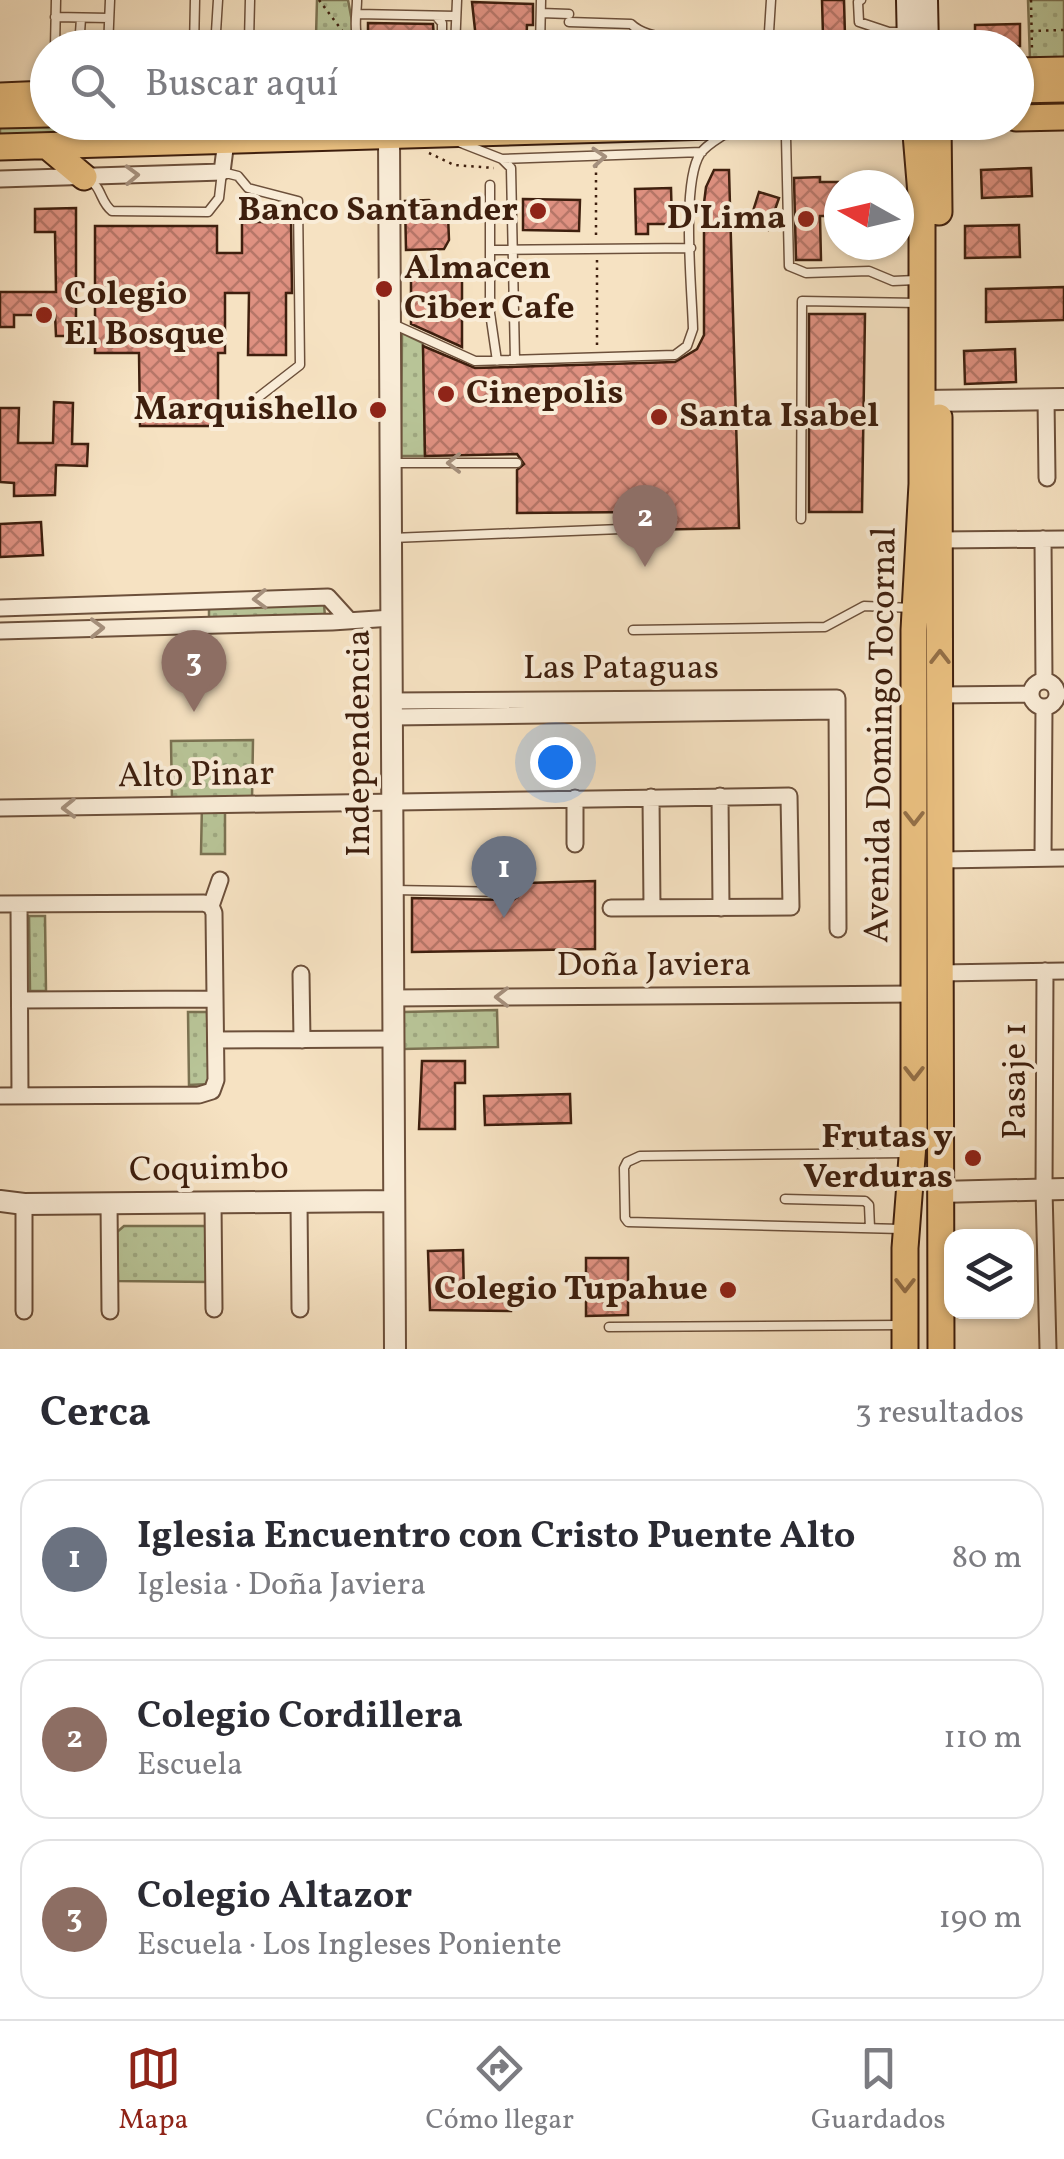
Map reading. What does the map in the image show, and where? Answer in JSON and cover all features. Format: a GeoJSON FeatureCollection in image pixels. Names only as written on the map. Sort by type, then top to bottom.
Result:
{"type":"FeatureCollection","features":[{"type":"Feature","properties":{"kind":"main road"},"geometry":{"type":"LineString","coordinates":[[908,0],[909,30]]}},
{"type":"Feature","properties":{"kind":"main road"},"geometry":{"type":"LineString","coordinates":[[926,0],[927,30]]}},
{"type":"Feature","properties":{"kind":"main road"},"geometry":{"type":"LineString","coordinates":[[1034,68],[1064,70]]}},
{"type":"Feature","properties":{"kind":"main road"},"geometry":{"type":"LineString","coordinates":[[1034,90],[1064,89]]}},
{"type":"Feature","properties":{"kind":"main road"},"geometry":{"type":"LineString","coordinates":[[0,96],[30,95]]}},
{"type":"Feature","properties":{"kind":"main road"},"geometry":{"type":"LineString","coordinates":[[0,116],[30,115]]}},
{"type":"Feature","properties":{"kind":"main road"},"geometry":{"type":"LineString","coordinates":[[1034,117],[1064,116]]}},
{"type":"Feature","properties":{"kind":"main road"},"geometry":{"type":"LineString","coordinates":[[0,148],[253,140]]}},
{"type":"Feature","properties":{"kind":"main road","name":"Avenida Domingo Tocornal"},"geometry":{"type":"LineString","coordinates":[[905,1337],[906,1229],[913,1152],[914,994],[940,860],[927,748],[940,695],[923,604],[940,540],[922,291],[922,206],[916,140]]}},
{"type":"Feature","properties":{"kind":"main road","name":"Avenida Domingo Tocornal"},"geometry":{"type":"LineString","coordinates":[[938,140],[923,604],[927,916],[940,973],[941,1349]]}},
{"type":"Feature","properties":{"kind":"main road"},"geometry":{"type":"LineString","coordinates":[[47,146],[84,177]]}},
{"type":"Feature","properties":{"kind":"street","name":"Independencia"},"geometry":{"type":"LineString","coordinates":[[388,140],[395,1349]]}},
{"type":"Feature","properties":{"kind":"street"},"geometry":{"type":"LineString","coordinates":[[0,179],[222,172],[226,142]]}},
{"type":"Feature","properties":{"kind":"street"},"geometry":{"type":"LineString","coordinates":[[931,401],[1055,399],[1047,478]]}},
{"type":"Feature","properties":{"kind":"street"},"geometry":{"type":"LineString","coordinates":[[940,540],[1064,540]]}},
{"type":"Feature","properties":{"kind":"street"},"geometry":{"type":"LineString","coordinates":[[1043,540],[1044,682]]}},
{"type":"Feature","properties":{"kind":"street"},"geometry":{"type":"LineString","coordinates":[[0,608],[328,597],[348,619]]}},
{"type":"Feature","properties":{"kind":"street"},"geometry":{"type":"LineString","coordinates":[[0,630],[392,618]]}},
{"type":"Feature","properties":{"kind":"street"},"geometry":{"type":"LineString","coordinates":[[1044,682],[1061,694],[1044,708],[1033,702],[1031,694],[1036,684],[1044,682]]}},
{"type":"Feature","properties":{"kind":"street"},"geometry":{"type":"LineString","coordinates":[[940,695],[1031,694]]}},
{"type":"Feature","properties":{"kind":"street","name":"Las Pataguas"},"geometry":{"type":"LineString","coordinates":[[392,709],[837,698],[838,930]]}},
{"type":"Feature","properties":{"kind":"street"},"geometry":{"type":"LineString","coordinates":[[1043,858],[1044,708]]}},
{"type":"Feature","properties":{"kind":"street"},"geometry":{"type":"LineString","coordinates":[[652,796],[652,908]]}},
{"type":"Feature","properties":{"kind":"street"},"geometry":{"type":"LineString","coordinates":[[611,908],[721,908],[720,796]]}},
{"type":"Feature","properties":{"kind":"street","name":"Alto Pinar"},"geometry":{"type":"LineString","coordinates":[[0,808],[789,796],[790,907],[721,908]]}},
{"type":"Feature","properties":{"kind":"street"},"geometry":{"type":"LineString","coordinates":[[575,844],[576,798]]}},
{"type":"Feature","properties":{"kind":"street"},"geometry":{"type":"LineString","coordinates":[[940,860],[1064,858]]}},
{"type":"Feature","properties":{"kind":"street"},"geometry":{"type":"LineString","coordinates":[[0,1096],[199,1095],[212,1090],[216,1080],[216,1040],[211,906],[220,880]]}},
{"type":"Feature","properties":{"kind":"street"},"geometry":{"type":"LineString","coordinates":[[0,904],[211,906]]}},
{"type":"Feature","properties":{"kind":"street"},"geometry":{"type":"LineString","coordinates":[[19,904],[20,1096]]}},
{"type":"Feature","properties":{"kind":"street","name":"Pasaje 1"},"geometry":{"type":"LineString","coordinates":[[1045,971],[1054,1189],[1046,1295],[1048,1349]]}},
{"type":"Feature","properties":{"kind":"street"},"geometry":{"type":"LineString","coordinates":[[940,973],[1064,971]]}},
{"type":"Feature","properties":{"kind":"street"},"geometry":{"type":"LineString","coordinates":[[302,974],[302,1040]]}},
{"type":"Feature","properties":{"kind":"street","name":"Doña Javiera"},"geometry":{"type":"LineString","coordinates":[[394,998],[914,994]]}},
{"type":"Feature","properties":{"kind":"street"},"geometry":{"type":"LineString","coordinates":[[20,1000],[215,999]]}},
{"type":"Feature","properties":{"kind":"street"},"geometry":{"type":"LineString","coordinates":[[216,1040],[394,1039]]}},
{"type":"Feature","properties":{"kind":"street"},"geometry":{"type":"LineString","coordinates":[[940,1192],[1054,1189]]}},
{"type":"Feature","properties":{"kind":"street","name":"Coquimbo"},"geometry":{"type":"LineString","coordinates":[[0,1201],[24,1204],[394,1200]]}},
{"type":"Feature","properties":{"kind":"street"},"geometry":{"type":"LineString","coordinates":[[213,1202],[214,1309]]}},
{"type":"Feature","properties":{"kind":"street"},"geometry":{"type":"LineString","coordinates":[[299,1202],[300,1309]]}},
{"type":"Feature","properties":{"kind":"street"},"geometry":{"type":"LineString","coordinates":[[109,1203],[110,1311]]}},
{"type":"Feature","properties":{"kind":"street"},"geometry":{"type":"LineString","coordinates":[[24,1204],[24,1311]]}},
{"type":"Feature","properties":{"kind":"street","name":"Coquimbo"},"geometry":{"type":"LineString","coordinates":[[0,1210],[24,1204]]}},
{"type":"Feature","properties":{"kind":"street"},"geometry":{"type":"LineString","coordinates":[[1046,1295],[1064,1295]]}},
{"type":"Feature","properties":{"kind":"lane"},"geometry":{"type":"LineString","coordinates":[[55,30],[56,0]]}},
{"type":"Feature","properties":{"kind":"lane"},"geometry":{"type":"LineString","coordinates":[[109,30],[110,0]]}},
{"type":"Feature","properties":{"kind":"lane"},"geometry":{"type":"LineString","coordinates":[[194,0],[194,30]]}},
{"type":"Feature","properties":{"kind":"lane"},"geometry":{"type":"LineString","coordinates":[[216,30],[218,0]]}},
{"type":"Feature","properties":{"kind":"lane"},"geometry":{"type":"LineString","coordinates":[[249,30],[250,0]]}},
{"type":"Feature","properties":{"kind":"lane"},"geometry":{"type":"LineString","coordinates":[[357,0],[357,30]]}},
{"type":"Feature","properties":{"kind":"lane"},"geometry":{"type":"LineString","coordinates":[[456,30],[457,0]]}},
{"type":"Feature","properties":{"kind":"lane"},"geometry":{"type":"LineString","coordinates":[[541,0],[541,30]]}},
{"type":"Feature","properties":{"kind":"lane"},"geometry":{"type":"LineString","coordinates":[[769,30],[771,0]]}},
{"type":"Feature","properties":{"kind":"lane"},"geometry":{"type":"LineString","coordinates":[[859,30],[860,0]]}},
{"type":"Feature","properties":{"kind":"lane"},"geometry":{"type":"LineString","coordinates":[[541,13],[630,24],[637,30]]}},
{"type":"Feature","properties":{"kind":"lane"},"geometry":{"type":"LineString","coordinates":[[357,14],[456,16]]}},
{"type":"Feature","properties":{"kind":"lane"},"geometry":{"type":"LineString","coordinates":[[434,15],[443,30]]}},
{"type":"Feature","properties":{"kind":"lane"},"geometry":{"type":"LineString","coordinates":[[55,17],[109,18]]}},
{"type":"Feature","properties":{"kind":"lane"},"geometry":{"type":"LineString","coordinates":[[81,30],[82,18]]}},
{"type":"Feature","properties":{"kind":"lane"},"geometry":{"type":"LineString","coordinates":[[859,22],[883,30]]}},
{"type":"Feature","properties":{"kind":"lane"},"geometry":{"type":"LineString","coordinates":[[465,140],[502,158],[511,168],[515,360]]}},
{"type":"Feature","properties":{"kind":"lane"},"geometry":{"type":"LineString","coordinates":[[502,158],[702,152],[719,140]]}},
{"type":"Feature","properties":{"kind":"lane"},"geometry":{"type":"LineString","coordinates":[[786,140],[789,266],[806,273],[869,272],[922,291]]}},
{"type":"Feature","properties":{"kind":"lane"},"geometry":{"type":"LineString","coordinates":[[391,323],[467,360],[676,355],[687,346],[694,329],[691,183],[702,152]]}},
{"type":"Feature","properties":{"kind":"lane"},"geometry":{"type":"LineString","coordinates":[[84,177],[95,183],[112,211],[208,212],[219,198],[222,172],[238,176],[248,188],[293,198],[300,205],[300,364],[247,406]]}},
{"type":"Feature","properties":{"kind":"lane"},"geometry":{"type":"LineString","coordinates":[[490,185],[490,313],[497,361]]}},
{"type":"Feature","properties":{"kind":"lane"},"geometry":{"type":"LineString","coordinates":[[490,250],[691,248]]}},
{"type":"Feature","properties":{"kind":"lane"},"geometry":{"type":"LineString","coordinates":[[802,519],[802,301],[922,291]]}},
{"type":"Feature","properties":{"kind":"lane"},"geometry":{"type":"LineString","coordinates":[[391,463],[517,463]]}},
{"type":"Feature","properties":{"kind":"lane"},"geometry":{"type":"LineString","coordinates":[[392,538],[621,529]]}},
{"type":"Feature","properties":{"kind":"lane"},"geometry":{"type":"LineString","coordinates":[[633,630],[825,627],[864,606],[923,604]]}},
{"type":"Feature","properties":{"kind":"lane"},"geometry":{"type":"LineString","coordinates":[[393,890],[513,892]]}},
{"type":"Feature","properties":{"kind":"lane"},"geometry":{"type":"LineString","coordinates":[[906,1229],[628,1222],[624,1168],[626,1162],[640,1156],[913,1152]]}},
{"type":"Feature","properties":{"kind":"lane"},"geometry":{"type":"LineString","coordinates":[[785,1199],[865,1201],[870,1205],[870,1228]]}},
{"type":"Feature","properties":{"kind":"lane"},"geometry":{"type":"LineString","coordinates":[[608,1327],[905,1337]]}},
{"type":"Feature","properties":{"kind":"path"},"geometry":{"type":"LineString","coordinates":[[319,0],[337,30]]}},
{"type":"Feature","properties":{"kind":"path"},"geometry":{"type":"LineString","coordinates":[[1030,0],[1032,30]]}},
{"type":"Feature","properties":{"kind":"path"},"geometry":{"type":"LineString","coordinates":[[1034,31],[1064,30]]}},
{"type":"Feature","properties":{"kind":"green space"},"geometry":{"type":"Polygon","coordinates":[[[317,0],[348,0],[354,30],[316,30],[317,0]]]}},
{"type":"Feature","properties":{"kind":"green space"},"geometry":{"type":"Polygon","coordinates":[[[1028,0],[1064,0],[1064,59],[1034,60],[1034,30],[1029,30],[1028,0]]]}},
{"type":"Feature","properties":{"kind":"green space"},"geometry":{"type":"Polygon","coordinates":[[[0,122],[30,122],[30,138],[0,139],[0,122]]]}},
{"type":"Feature","properties":{"kind":"green space"},"geometry":{"type":"Polygon","coordinates":[[[402,333],[423,343],[425,456],[401,456],[402,333]]]}},
{"type":"Feature","properties":{"kind":"green space"},"geometry":{"type":"Polygon","coordinates":[[[324,604],[325,617],[209,620],[209,607],[324,604]]]}},
{"type":"Feature","properties":{"kind":"green space"},"geometry":{"type":"Polygon","coordinates":[[[253,740],[252,801],[225,802],[225,854],[201,854],[202,802],[172,802],[171,741],[253,740]]]}},
{"type":"Feature","properties":{"kind":"green space"},"geometry":{"type":"Polygon","coordinates":[[[29,916],[45,916],[46,991],[30,991],[29,916]]]}},
{"type":"Feature","properties":{"kind":"green space"},"geometry":{"type":"Polygon","coordinates":[[[497,1010],[498,1047],[403,1049],[403,1012],[497,1010]]]}},
{"type":"Feature","properties":{"kind":"green space"},"geometry":{"type":"Polygon","coordinates":[[[188,1012],[207,1012],[209,1084],[189,1085],[188,1012]]]}},
{"type":"Feature","properties":{"kind":"green space"},"geometry":{"type":"Polygon","coordinates":[[[124,1226],[204,1226],[210,1231],[210,1282],[118,1281],[117,1232],[124,1226]]]}},
{"type":"Feature","properties":{"kind":"building"},"geometry":{"type":"Polygon","coordinates":[[[822,0],[844,0],[845,30],[823,30],[822,0]]]}},
{"type":"Feature","properties":{"kind":"building"},"geometry":{"type":"Polygon","coordinates":[[[472,2],[533,4],[533,25],[527,25],[527,30],[475,30],[472,2]]]}},
{"type":"Feature","properties":{"kind":"building"},"geometry":{"type":"Polygon","coordinates":[[[368,23],[433,24],[433,30],[368,30],[368,23]]]}},
{"type":"Feature","properties":{"kind":"building"},"geometry":{"type":"Polygon","coordinates":[[[1020,24],[1020,30],[975,30],[975,25],[1020,24]]]}},
{"type":"Feature","properties":{"kind":"building"},"geometry":{"type":"Polygon","coordinates":[[[1031,168],[1032,196],[982,198],[981,170],[1031,168]]]}},
{"type":"Feature","properties":{"kind":"building"},"geometry":{"type":"Polygon","coordinates":[[[714,170],[729,170],[739,528],[641,530],[640,512],[517,513],[517,470],[524,464],[517,454],[425,456],[423,346],[475,368],[675,362],[697,349],[704,335],[704,203],[714,170]]]}},
{"type":"Feature","properties":{"kind":"building","name":"D'Lima"},"geometry":{"type":"Polygon","coordinates":[[[820,177],[820,182],[824,182],[821,260],[796,260],[794,178],[820,177]]]}},
{"type":"Feature","properties":{"kind":"building"},"geometry":{"type":"Polygon","coordinates":[[[671,188],[672,224],[648,224],[648,234],[636,234],[635,189],[671,188]]]}},
{"type":"Feature","properties":{"kind":"building"},"geometry":{"type":"Polygon","coordinates":[[[759,192],[779,198],[768,230],[749,224],[759,192]]]}},
{"type":"Feature","properties":{"kind":"building"},"geometry":{"type":"Polygon","coordinates":[[[523,199],[580,200],[579,231],[523,230],[523,199]]]}},
{"type":"Feature","properties":{"kind":"building"},"geometry":{"type":"Polygon","coordinates":[[[429,200],[448,215],[449,240],[444,249],[406,250],[405,201],[429,200]]]}},
{"type":"Feature","properties":{"kind":"building"},"geometry":{"type":"Polygon","coordinates":[[[76,208],[76,336],[56,336],[55,315],[14,315],[14,327],[0,327],[0,292],[56,292],[55,232],[35,232],[35,209],[76,208]]]}},
{"type":"Feature","properties":{"kind":"building"},"geometry":{"type":"Polygon","coordinates":[[[242,222],[291,222],[292,293],[286,293],[286,355],[248,355],[249,293],[225,293],[225,353],[218,353],[218,426],[140,426],[139,353],[95,353],[95,226],[217,226],[217,253],[242,253],[242,222]]]}},
{"type":"Feature","properties":{"kind":"building"},"geometry":{"type":"Polygon","coordinates":[[[1019,225],[1020,257],[965,258],[965,226],[1019,225]]]}},
{"type":"Feature","properties":{"kind":"building"},"geometry":{"type":"Polygon","coordinates":[[[411,271],[462,271],[462,347],[411,324],[411,271]]]}},
{"type":"Feature","properties":{"kind":"building"},"geometry":{"type":"Polygon","coordinates":[[[1064,287],[1064,320],[986,322],[986,289],[1064,287]]]}},
{"type":"Feature","properties":{"kind":"building"},"geometry":{"type":"Polygon","coordinates":[[[809,314],[865,314],[862,512],[809,512],[809,314]]]}},
{"type":"Feature","properties":{"kind":"building"},"geometry":{"type":"Polygon","coordinates":[[[1015,349],[1016,382],[965,384],[964,351],[1015,349]]]}},
{"type":"Feature","properties":{"kind":"building"},"geometry":{"type":"Polygon","coordinates":[[[54,402],[73,403],[72,444],[88,444],[87,466],[56,465],[55,495],[14,496],[14,483],[0,482],[0,408],[19,408],[18,443],[53,443],[54,402]]]}},
{"type":"Feature","properties":{"kind":"building"},"geometry":{"type":"Polygon","coordinates":[[[41,522],[43,555],[0,557],[0,524],[41,522]]]}},
{"type":"Feature","properties":{"kind":"building"},"geometry":{"type":"Polygon","coordinates":[[[595,881],[595,949],[412,952],[412,898],[513,900],[520,895],[518,886],[492,884],[595,881]]]}},
{"type":"Feature","properties":{"kind":"building"},"geometry":{"type":"Polygon","coordinates":[[[422,1061],[465,1061],[465,1083],[455,1083],[455,1129],[419,1129],[422,1061]]]}},
{"type":"Feature","properties":{"kind":"building"},"geometry":{"type":"Polygon","coordinates":[[[570,1094],[571,1123],[485,1125],[484,1096],[570,1094]]]}},
{"type":"Feature","properties":{"kind":"building"},"geometry":{"type":"Polygon","coordinates":[[[463,1250],[464,1295],[512,1295],[511,1311],[430,1310],[428,1251],[463,1250]]]}},
{"type":"Feature","properties":{"kind":"building"},"geometry":{"type":"Polygon","coordinates":[[[586,1258],[628,1258],[628,1315],[586,1316],[586,1258]]]}},
{"type":"Feature","properties":{"kind":"place","name":"Banco Santander"},"geometry":{"type":"Point","coordinates":[538,211]}},
{"type":"Feature","properties":{"kind":"place","name":"D'Lima"},"geometry":{"type":"Point","coordinates":[806,219]}},
{"type":"Feature","properties":{"kind":"place","name":"Almacen Ciber Cafe"},"geometry":{"type":"Point","coordinates":[384,289]}},
{"type":"Feature","properties":{"kind":"place","name":"Colegio El Bosque"},"geometry":{"type":"Point","coordinates":[44,315]}},
{"type":"Feature","properties":{"kind":"place","name":"Cinepolis"},"geometry":{"type":"Point","coordinates":[446,394]}},
{"type":"Feature","properties":{"kind":"place","name":"Marquishello"},"geometry":{"type":"Point","coordinates":[378,410]}},
{"type":"Feature","properties":{"kind":"place","name":"Santa Isabel"},"geometry":{"type":"Point","coordinates":[659,417]}},
{"type":"Feature","properties":{"kind":"place","name":"Colegio Cordillera"},"geometry":{"type":"Point","coordinates":[645,567]}},
{"type":"Feature","properties":{"kind":"place","name":"Colegio Altazor"},"geometry":{"type":"Point","coordinates":[194,712]}},
{"type":"Feature","properties":{"kind":"place","name":"Iglesia Encuentro con Cristo Puente Alto"},"geometry":{"type":"Point","coordinates":[504,918]}},
{"type":"Feature","properties":{"kind":"place","name":"Frutas y Verduras"},"geometry":{"type":"Point","coordinates":[973,1158]}},
{"type":"Feature","properties":{"kind":"place","name":"Colegio Tupahue"},"geometry":{"type":"Point","coordinates":[728,1290]}}]}
